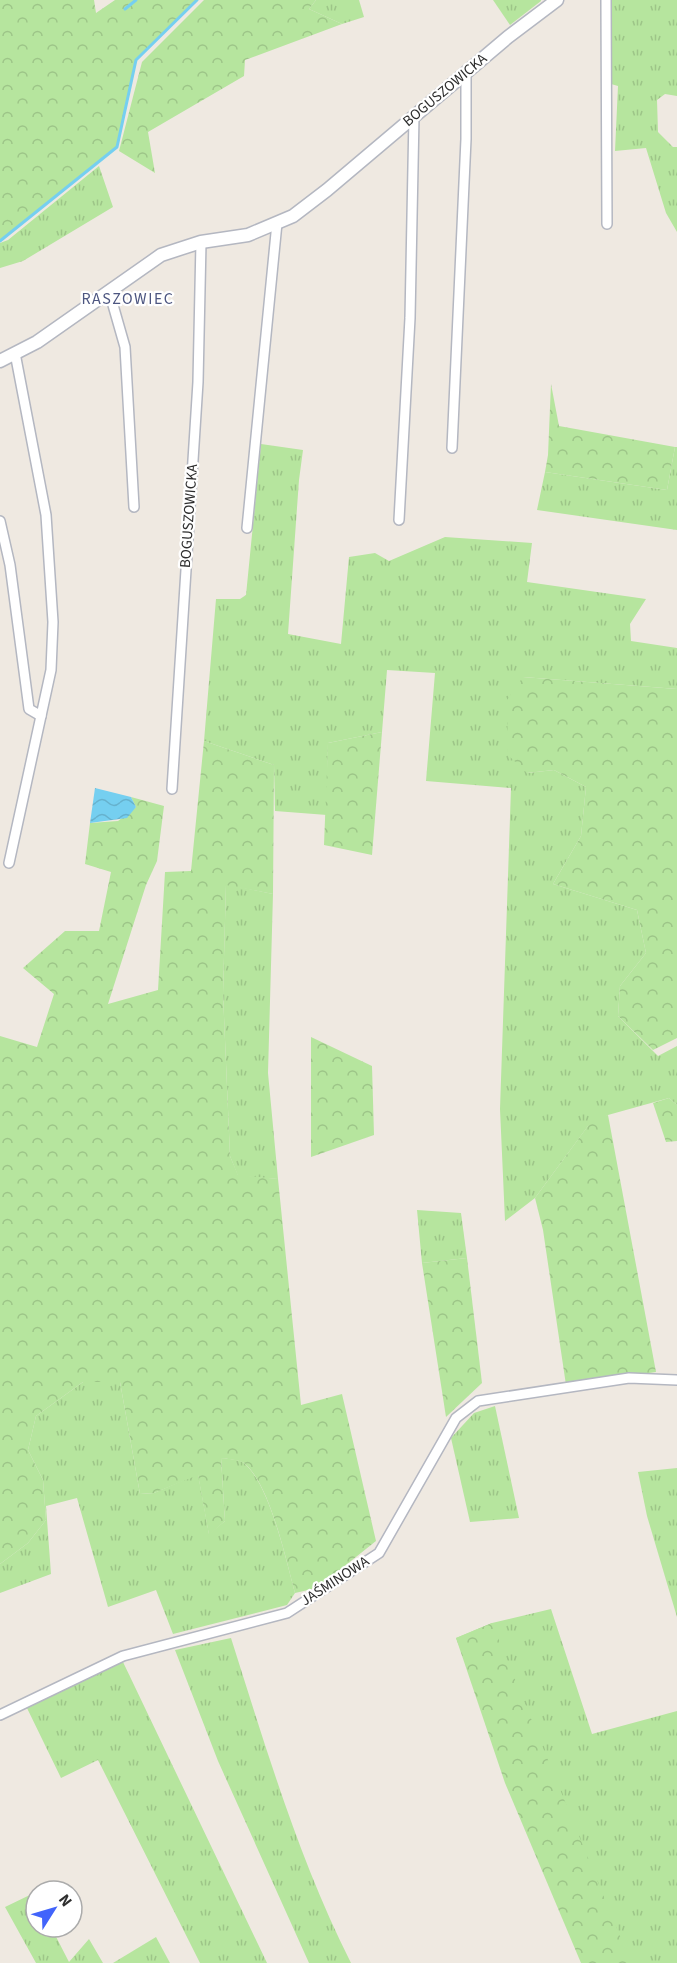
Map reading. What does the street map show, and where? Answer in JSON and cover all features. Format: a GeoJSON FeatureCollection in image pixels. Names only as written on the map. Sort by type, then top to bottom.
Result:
{"type":"FeatureCollection","features":[{"type":"Feature","properties":{"kind":"street","name":"BOGUSZOWICKA"},"geometry":{"type":"LineString","coordinates":[[0,361],[37,342],[160,255],[201,242],[248,235],[293,216],[466,72],[557,0]]}},
{"type":"Feature","properties":{"kind":"street"},"geometry":{"type":"LineString","coordinates":[[606,0],[608,224]]}},
{"type":"Feature","properties":{"kind":"street"},"geometry":{"type":"LineString","coordinates":[[452,448],[466,139],[466,72]]}},
{"type":"Feature","properties":{"kind":"street"},"geometry":{"type":"LineString","coordinates":[[399,520],[410,318],[414,116]]}},
{"type":"Feature","properties":{"kind":"street"},"geometry":{"type":"LineString","coordinates":[[247,528],[277,223]]}},
{"type":"Feature","properties":{"kind":"street","name":"BOGUSZOWICKA"},"geometry":{"type":"LineString","coordinates":[[172,789],[197,393],[201,242]]}},
{"type":"Feature","properties":{"kind":"street"},"geometry":{"type":"LineString","coordinates":[[109,291],[126,347],[134,507]]}},
{"type":"Feature","properties":{"kind":"street"},"geometry":{"type":"LineString","coordinates":[[9,863],[51,670],[53,622],[46,515],[15,353]]}},
{"type":"Feature","properties":{"kind":"street"},"geometry":{"type":"LineString","coordinates":[[0,520],[10,565],[29,709],[41,716]]}},
{"type":"Feature","properties":{"kind":"street","name":"JAŚMINOWA"},"geometry":{"type":"LineString","coordinates":[[0,1715],[123,1656],[287,1613],[379,1553],[456,1418],[478,1401],[629,1378],[677,1380]]}},
{"type":"Feature","properties":{"kind":"green space"},"geometry":{"type":"Polygon","coordinates":[[[0,0],[94,0],[96,13],[115,0],[197,0],[136,60],[117,147],[0,241],[0,0]]]}},
{"type":"Feature","properties":{"kind":"green space"},"geometry":{"type":"Polygon","coordinates":[[[204,0],[316,0],[309,9],[342,24],[245,60],[244,76],[148,132],[155,173],[119,151],[142,62],[204,0]]]}},
{"type":"Feature","properties":{"kind":"green space"},"geometry":{"type":"Polygon","coordinates":[[[316,0],[359,0],[364,17],[342,24],[309,9],[316,0]]]}},
{"type":"Feature","properties":{"kind":"green space"},"geometry":{"type":"Polygon","coordinates":[[[493,0],[541,0],[541,1],[510,25],[493,0]]]}},
{"type":"Feature","properties":{"kind":"green space"},"geometry":{"type":"Polygon","coordinates":[[[610,0],[677,0],[677,96],[665,94],[657,100],[658,132],[673,147],[677,147],[677,232],[666,213],[646,148],[615,151],[618,86],[611,84],[610,0]]]}},
{"type":"Feature","properties":{"kind":"green space"},"geometry":{"type":"Polygon","coordinates":[[[99,166],[113,207],[23,261],[0,268],[0,243],[8,240],[99,166]]]}},
{"type":"Feature","properties":{"kind":"green space"},"geometry":{"type":"Polygon","coordinates":[[[551,384],[559,426],[675,447],[667,490],[545,472],[548,455],[551,384]]]}},
{"type":"Feature","properties":{"kind":"green space"},"geometry":{"type":"Polygon","coordinates":[[[261,444],[303,450],[288,634],[341,644],[349,557],[375,553],[389,561],[445,537],[532,543],[527,582],[646,599],[630,624],[631,641],[677,648],[677,689],[523,677],[527,773],[554,770],[586,787],[581,836],[553,884],[637,910],[646,953],[620,986],[618,1016],[658,1056],[677,1046],[677,1105],[669,1098],[608,1115],[588,1126],[535,1198],[505,1221],[500,1109],[511,788],[426,781],[435,673],[387,670],[382,732],[328,743],[327,815],[275,811],[274,765],[204,741],[216,599],[240,599],[246,595],[261,444]]]}},
{"type":"Feature","properties":{"kind":"green space"},"geometry":{"type":"Polygon","coordinates":[[[675,447],[677,447],[677,530],[537,510],[545,472],[667,490],[675,447]]]}},
{"type":"Feature","properties":{"kind":"green space"},"geometry":{"type":"Polygon","coordinates":[[[523,677],[677,689],[677,1038],[653,1050],[618,1016],[620,986],[646,953],[637,910],[553,884],[581,836],[586,787],[554,770],[527,773],[508,755],[507,700],[523,677]]]}},
{"type":"Feature","properties":{"kind":"green space"},"geometry":{"type":"Polygon","coordinates":[[[382,732],[372,855],[324,845],[328,743],[382,732]]]}},
{"type":"Feature","properties":{"kind":"green space"},"geometry":{"type":"Polygon","coordinates":[[[204,741],[274,765],[273,894],[226,885],[223,993],[230,1156],[238,1175],[278,1179],[301,1405],[342,1394],[376,1541],[317,1588],[295,1593],[269,1505],[262,1488],[244,1463],[221,1458],[225,1521],[209,1535],[198,1475],[154,1493],[140,1494],[120,1382],[83,1382],[36,1416],[28,1450],[43,1480],[46,1520],[28,1543],[0,1564],[0,1036],[37,1047],[54,994],[23,968],[65,931],[99,931],[111,872],[85,864],[90,823],[118,821],[136,807],[131,797],[164,806],[157,861],[146,885],[108,1004],[158,990],[165,872],[191,871],[204,741]]]}},
{"type":"Feature","properties":{"kind":"green space"},"geometry":{"type":"Polygon","coordinates":[[[226,884],[273,894],[268,1073],[278,1179],[238,1176],[230,1156],[223,993],[226,884]]]}},
{"type":"Feature","properties":{"kind":"green space"},"geometry":{"type":"Polygon","coordinates":[[[311,1037],[372,1066],[374,1135],[311,1157],[311,1037]]]}},
{"type":"Feature","properties":{"kind":"green space"},"geometry":{"type":"Polygon","coordinates":[[[669,1098],[677,1105],[677,1141],[666,1142],[653,1103],[669,1098]]]}},
{"type":"Feature","properties":{"kind":"green space"},"geometry":{"type":"Polygon","coordinates":[[[608,1115],[656,1372],[566,1385],[543,1230],[535,1198],[593,1119],[608,1115]]]}},
{"type":"Feature","properties":{"kind":"green space"},"geometry":{"type":"Polygon","coordinates":[[[417,1210],[461,1213],[467,1258],[422,1263],[417,1210]]]}},
{"type":"Feature","properties":{"kind":"green space"},"geometry":{"type":"Polygon","coordinates":[[[467,1258],[482,1383],[446,1417],[422,1263],[467,1258]]]}},
{"type":"Feature","properties":{"kind":"green space"},"geometry":{"type":"Polygon","coordinates":[[[83,1382],[120,1382],[140,1494],[154,1493],[198,1474],[209,1534],[225,1521],[221,1458],[244,1463],[262,1488],[282,1543],[295,1593],[287,1605],[173,1634],[156,1590],[108,1607],[77,1498],[46,1506],[51,1574],[0,1593],[0,1564],[28,1543],[46,1520],[43,1480],[28,1450],[36,1416],[83,1382]]]}},
{"type":"Feature","properties":{"kind":"green space"},"geometry":{"type":"Polygon","coordinates":[[[495,1406],[519,1518],[470,1522],[451,1438],[474,1413],[495,1406]]]}},
{"type":"Feature","properties":{"kind":"green space"},"geometry":{"type":"Polygon","coordinates":[[[677,1468],[677,1617],[647,1516],[638,1472],[677,1468]]]}},
{"type":"Feature","properties":{"kind":"green space"},"geometry":{"type":"Polygon","coordinates":[[[551,1609],[592,1734],[677,1711],[677,1963],[582,1963],[456,1638],[492,1623],[551,1609]]]}},
{"type":"Feature","properties":{"kind":"green space"},"geometry":{"type":"Polygon","coordinates":[[[492,1623],[631,1963],[581,1963],[505,1783],[456,1638],[492,1623]]]}},
{"type":"Feature","properties":{"kind":"green space"},"geometry":{"type":"Polygon","coordinates":[[[231,1638],[299,1844],[351,1963],[309,1963],[218,1761],[175,1650],[231,1638]]]}},
{"type":"Feature","properties":{"kind":"green space"},"geometry":{"type":"Polygon","coordinates":[[[123,1662],[267,1963],[200,1963],[98,1760],[61,1778],[26,1706],[123,1662]]]}},
{"type":"Feature","properties":{"kind":"green space"},"geometry":{"type":"Polygon","coordinates":[[[24,1898],[24,1939],[57,1939],[69,1962],[89,1939],[103,1963],[36,1963],[5,1907],[24,1898]]]}},
{"type":"Feature","properties":{"kind":"green space"},"geometry":{"type":"Polygon","coordinates":[[[156,1937],[170,1963],[113,1963],[156,1937]]]}},
{"type":"Feature","properties":{"kind":"water"},"geometry":{"type":"Polygon","coordinates":[[[95,788],[131,797],[136,807],[127,818],[90,823],[95,788]]]}},
{"type":"Feature","properties":{"kind":"waterway"},"geometry":{"type":"LineString","coordinates":[[125,9],[136,0]]}},
{"type":"Feature","properties":{"kind":"waterway"},"geometry":{"type":"LineString","coordinates":[[0,241],[117,147],[136,60],[197,0]]}},
{"type":"Feature","properties":{"kind":"district","name":"RASZOWIEC"},"geometry":{"type":"Point","coordinates":[128,299]}}]}
